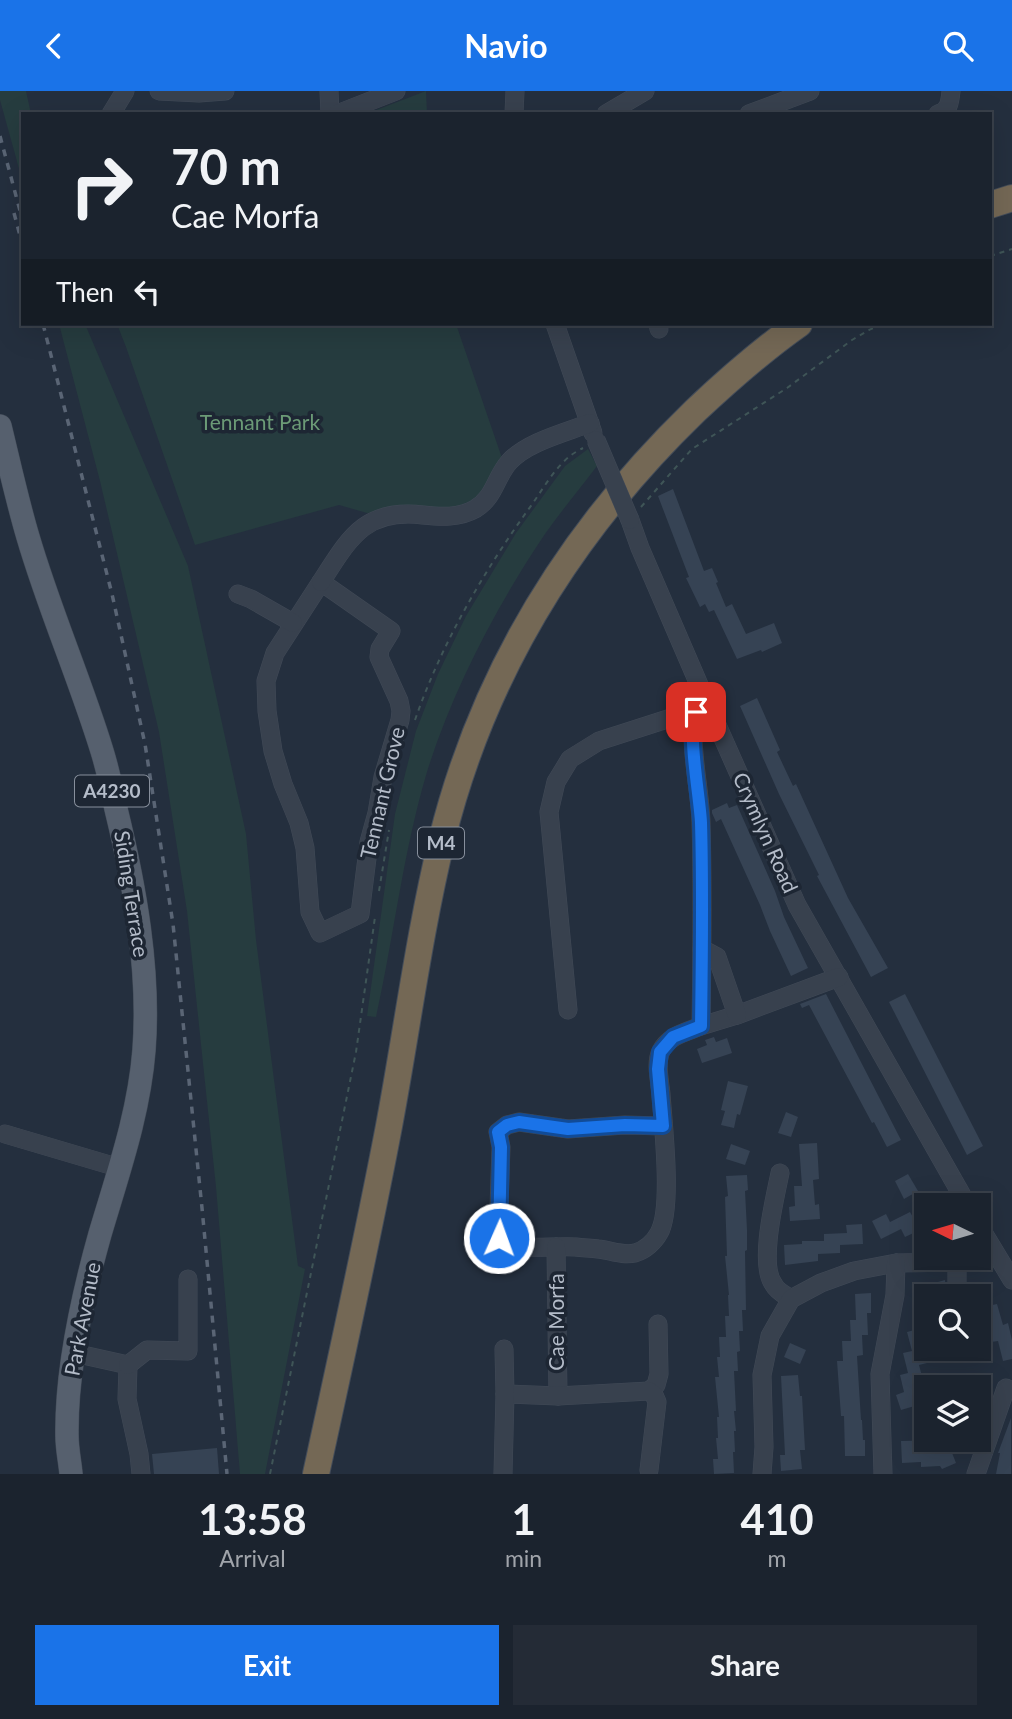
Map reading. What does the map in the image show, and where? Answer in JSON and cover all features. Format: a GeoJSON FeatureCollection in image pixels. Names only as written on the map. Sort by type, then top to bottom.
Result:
{"type":"FeatureCollection","features":[{"type":"Feature","properties":{"kind":"highway"},"geometry":{"type":"LineString","coordinates":[[992,204],[1012,198]]}},
{"type":"Feature","properties":{"kind":"highway"},"geometry":{"type":"LineString","coordinates":[[992,222],[1012,215]]}},
{"type":"Feature","properties":{"kind":"highway","name":"M4"},"geometry":{"type":"LineString","coordinates":[[299,1474],[372,1116],[410,903],[426,833],[464,715],[489,659],[518,605],[550,554],[587,504],[652,429],[718,366],[767,326]]}},
{"type":"Feature","properties":{"kind":"highway","name":"M4"},"geometry":{"type":"LineString","coordinates":[[317,1474],[389,1126],[432,884],[459,780],[480,722],[504,666],[533,613],[602,513],[664,441],[730,378],[796,326]]}},
{"type":"Feature","properties":{"kind":"main road","name":"Siding Terrace"},"geometry":{"type":"LineString","coordinates":[[0,426],[28,537],[103,753],[136,905],[145,1006],[144,1050],[139,1088],[120,1168]]}},
{"type":"Feature","properties":{"kind":"main road","name":"Park Avenue"},"geometry":{"type":"LineString","coordinates":[[71,1474],[67,1437],[70,1372],[84,1301],[120,1168]]}},
{"type":"Feature","properties":{"kind":"street"},"geometry":{"type":"LineString","coordinates":[[112,112],[125,91]]}},
{"type":"Feature","properties":{"kind":"street"},"geometry":{"type":"LineString","coordinates":[[159,91],[225,91]]}},
{"type":"Feature","properties":{"kind":"street"},"geometry":{"type":"LineString","coordinates":[[329,91],[330,112]]}},
{"type":"Feature","properties":{"kind":"street"},"geometry":{"type":"LineString","coordinates":[[342,112],[397,91]]}},
{"type":"Feature","properties":{"kind":"street"},"geometry":{"type":"LineString","coordinates":[[514,112],[515,91]]}},
{"type":"Feature","properties":{"kind":"street"},"geometry":{"type":"LineString","coordinates":[[609,112],[645,91]]}},
{"type":"Feature","properties":{"kind":"street"},"geometry":{"type":"LineString","coordinates":[[759,112],[780,108],[810,91]]}},
{"type":"Feature","properties":{"kind":"street"},"geometry":{"type":"LineString","coordinates":[[944,112],[948,107],[951,91]]}},
{"type":"Feature","properties":{"kind":"street","name":"Crymlyn Road"},"geometry":{"type":"LineString","coordinates":[[556,326],[596,440],[700,687],[699,713],[714,717],[797,905],[961,1193]]}},
{"type":"Feature","properties":{"kind":"street"},"geometry":{"type":"LineString","coordinates":[[321,582],[359,528],[393,514],[456,516],[474,510],[493,492],[506,465],[516,455],[590,423]]}},
{"type":"Feature","properties":{"kind":"street","name":"Tennant Grove"},"geometry":{"type":"LineString","coordinates":[[321,582],[391,631],[380,649],[379,657],[401,711],[369,842],[360,914],[320,933],[310,912],[305,848],[299,823],[273,751],[267,711],[266,681],[275,653],[293,623],[321,582]]}},
{"type":"Feature","properties":{"kind":"street"},"geometry":{"type":"LineString","coordinates":[[238,594],[293,623]]}},
{"type":"Feature","properties":{"kind":"street"},"geometry":{"type":"LineString","coordinates":[[568,1010],[549,812],[556,782],[570,759],[599,741],[683,713],[699,713],[701,1026]]}},
{"type":"Feature","properties":{"kind":"street"},"geometry":{"type":"LineString","coordinates":[[702,949],[717,957],[737,1015]]}},
{"type":"Feature","properties":{"kind":"street","name":"Cae Morfa"},"geometry":{"type":"LineString","coordinates":[[663,1126],[625,1125],[568,1129],[519,1122],[507,1125],[498,1132],[501,1147],[501,1244],[515,1247],[599,1249],[619,1254],[634,1253],[648,1247],[660,1232],[666,1190],[663,1126],[658,1069],[660,1052],[673,1037],[839,977]]}},
{"type":"Feature","properties":{"kind":"street"},"geometry":{"type":"LineString","coordinates":[[5,1135],[120,1168]]}},
{"type":"Feature","properties":{"kind":"street"},"geometry":{"type":"LineString","coordinates":[[780,1173],[769,1234],[768,1275],[774,1287],[790,1299]]}},
{"type":"Feature","properties":{"kind":"street","name":"Cae Morfa"},"geometry":{"type":"LineString","coordinates":[[556,1247],[558,1396]]}},
{"type":"Feature","properties":{"kind":"street"},"geometry":{"type":"LineString","coordinates":[[991,1257],[1012,1280]]}},
{"type":"Feature","properties":{"kind":"street"},"geometry":{"type":"LineString","coordinates":[[762,1474],[762,1375],[770,1336],[790,1299],[821,1283],[854,1271],[914,1262]]}},
{"type":"Feature","properties":{"kind":"street"},"geometry":{"type":"LineString","coordinates":[[883,1474],[880,1374],[895,1295],[896,1263]]}},
{"type":"Feature","properties":{"kind":"street"},"geometry":{"type":"LineString","coordinates":[[128,1365],[147,1350],[188,1352],[188,1279]]}},
{"type":"Feature","properties":{"kind":"street"},"geometry":{"type":"LineString","coordinates":[[505,1394],[558,1396],[649,1391],[656,1385],[659,1374],[658,1324]]}},
{"type":"Feature","properties":{"kind":"street"},"geometry":{"type":"LineString","coordinates":[[503,1474],[504,1349]]}},
{"type":"Feature","properties":{"kind":"street"},"geometry":{"type":"LineString","coordinates":[[74,1353],[128,1365]]}},
{"type":"Feature","properties":{"kind":"street"},"geometry":{"type":"LineString","coordinates":[[128,1365],[127,1399],[141,1474]]}},
{"type":"Feature","properties":{"kind":"street"},"geometry":{"type":"LineString","coordinates":[[976,1474],[1006,1388]]}},
{"type":"Feature","properties":{"kind":"street"},"geometry":{"type":"LineString","coordinates":[[649,1391],[657,1402],[649,1470]]}},
{"type":"Feature","properties":{"kind":"path"},"geometry":{"type":"LineString","coordinates":[[992,255],[1012,249]]}},
{"type":"Feature","properties":{"kind":"path"},"geometry":{"type":"LineString","coordinates":[[630,520],[692,449],[787,388],[852,340],[881,326]]}},
{"type":"Feature","properties":{"kind":"path"},"geometry":{"type":"LineString","coordinates":[[414,723],[442,652],[511,533],[569,457],[596,440]]}},
{"type":"Feature","properties":{"kind":"path"},"geometry":{"type":"LineString","coordinates":[[378,893],[389,831]]}},
{"type":"Feature","properties":{"kind":"path"},"geometry":{"type":"LineString","coordinates":[[270,1474],[356,1052],[375,918]]}},
{"type":"Feature","properties":{"kind":"green space"},"geometry":{"type":"Polygon","coordinates":[[[0,91],[26,91],[31,112],[21,112],[21,176],[0,100],[0,91]]]}},
{"type":"Feature","properties":{"kind":"green space"},"geometry":{"type":"Polygon","coordinates":[[[426,91],[427,112],[371,112],[426,91]]]}},
{"type":"Feature","properties":{"kind":"green space"},"geometry":{"type":"Polygon","coordinates":[[[60,326],[86,326],[188,566],[246,834],[256,940],[298,1266],[305,1269],[265,1474],[240,1474],[216,1187],[187,911],[159,732],[100,481],[60,326]]]}},
{"type":"Feature","properties":{"kind":"green space","name":"Tennant Park"},"geometry":{"type":"Polygon","coordinates":[[[118,326],[457,326],[503,461],[494,480],[477,498],[452,509],[367,513],[339,505],[195,545],[118,326]]]}},
{"type":"Feature","properties":{"kind":"green space"},"geometry":{"type":"Polygon","coordinates":[[[588,449],[597,466],[545,534],[493,619],[437,741],[405,863],[376,1017],[367,1016],[395,814],[416,731],[438,674],[466,616],[516,533],[565,466],[588,449]]]}},
{"type":"Feature","properties":{"kind":"building"},"geometry":{"type":"Polygon","coordinates":[[[673,489],[704,571],[712,568],[726,607],[732,604],[746,634],[774,623],[782,643],[737,659],[714,610],[709,612],[705,604],[700,607],[686,578],[689,577],[658,496],[673,489]]]}},
{"type":"Feature","properties":{"kind":"building"},"geometry":{"type":"Polygon","coordinates":[[[757,698],[793,786],[796,784],[848,898],[888,968],[871,977],[817,876],[819,875],[740,706],[757,698]]]}},
{"type":"Feature","properties":{"kind":"building"},"geometry":{"type":"Polygon","coordinates":[[[727,803],[729,808],[737,805],[808,968],[791,976],[721,819],[716,822],[712,813],[712,810],[727,803]]]}},
{"type":"Feature","properties":{"kind":"building"},"geometry":{"type":"Polygon","coordinates":[[[826,994],[901,1140],[887,1147],[809,1005],[802,1008],[800,1004],[826,994]]]}},
{"type":"Feature","properties":{"kind":"building"},"geometry":{"type":"Polygon","coordinates":[[[905,994],[983,1146],[967,1155],[889,1002],[905,994]]]}},
{"type":"Feature","properties":{"kind":"building"},"geometry":{"type":"Polygon","coordinates":[[[714,1037],[716,1042],[727,1038],[732,1053],[702,1063],[697,1049],[707,1045],[705,1040],[714,1037]]]}},
{"type":"Feature","properties":{"kind":"building"},"geometry":{"type":"Polygon","coordinates":[[[728,1081],[748,1086],[734,1128],[721,1125],[725,1111],[721,1110],[728,1081]]]}},
{"type":"Feature","properties":{"kind":"building"},"geometry":{"type":"Polygon","coordinates":[[[786,1112],[798,1117],[791,1137],[778,1133],[786,1112]]]}},
{"type":"Feature","properties":{"kind":"building"},"geometry":{"type":"Polygon","coordinates":[[[817,1143],[819,1179],[813,1180],[815,1205],[819,1204],[820,1219],[790,1221],[789,1207],[795,1206],[794,1186],[802,1186],[799,1144],[817,1143]]]}},
{"type":"Feature","properties":{"kind":"building"},"geometry":{"type":"Polygon","coordinates":[[[731,1144],[750,1151],[745,1165],[726,1159],[731,1144]]]}},
{"type":"Feature","properties":{"kind":"building"},"geometry":{"type":"Polygon","coordinates":[[[908,1174],[918,1191],[904,1199],[895,1181],[908,1174]]]}},
{"type":"Feature","properties":{"kind":"building"},"geometry":{"type":"Polygon","coordinates":[[[747,1175],[746,1310],[742,1310],[743,1331],[739,1331],[738,1371],[734,1371],[734,1473],[714,1474],[713,1459],[718,1459],[716,1438],[719,1417],[715,1377],[719,1377],[719,1337],[726,1337],[725,1316],[729,1316],[725,1256],[725,1197],[728,1196],[726,1176],[747,1175]]]}},
{"type":"Feature","properties":{"kind":"building"},"geometry":{"type":"Polygon","coordinates":[[[910,1212],[914,1219],[914,1233],[905,1237],[901,1229],[881,1239],[872,1221],[886,1214],[890,1222],[910,1212]]]}},
{"type":"Feature","properties":{"kind":"building"},"geometry":{"type":"Polygon","coordinates":[[[862,1224],[863,1244],[840,1245],[840,1253],[818,1254],[818,1261],[785,1265],[784,1245],[802,1244],[802,1241],[824,1241],[824,1234],[847,1233],[846,1225],[862,1224]]]}},
{"type":"Feature","properties":{"kind":"building"},"geometry":{"type":"Polygon","coordinates":[[[871,1293],[871,1313],[867,1313],[868,1335],[862,1335],[863,1355],[857,1356],[865,1456],[845,1456],[844,1416],[841,1416],[837,1361],[843,1361],[842,1341],[851,1341],[850,1320],[856,1320],[855,1294],[871,1293]]]}},
{"type":"Feature","properties":{"kind":"building"},"geometry":{"type":"Polygon","coordinates":[[[997,1304],[1003,1325],[1008,1323],[1012,1359],[1003,1361],[998,1341],[991,1342],[991,1305],[997,1304]]]}},
{"type":"Feature","properties":{"kind":"building"},"geometry":{"type":"Polygon","coordinates":[[[914,1330],[914,1361],[927,1363],[919,1365],[922,1375],[914,1375],[914,1406],[901,1410],[896,1395],[904,1392],[900,1375],[908,1373],[903,1353],[912,1351],[907,1332],[914,1330]]]}},
{"type":"Feature","properties":{"kind":"building"},"geometry":{"type":"Polygon","coordinates":[[[790,1343],[806,1350],[800,1364],[784,1357],[790,1343]]]}},
{"type":"Feature","properties":{"kind":"building"},"geometry":{"type":"Polygon","coordinates":[[[798,1375],[805,1450],[800,1450],[802,1469],[781,1471],[780,1455],[785,1455],[781,1376],[798,1375]]]}},
{"type":"Feature","properties":{"kind":"building"},"geometry":{"type":"Polygon","coordinates":[[[1011,1418],[1011,1474],[996,1474],[998,1453],[1011,1418]]]}},
{"type":"Feature","properties":{"kind":"building"},"geometry":{"type":"Polygon","coordinates":[[[901,1441],[914,1441],[914,1452],[952,1452],[956,1463],[942,1469],[940,1466],[921,1467],[921,1462],[902,1463],[901,1441]]]}},
{"type":"Feature","properties":{"kind":"building"},"geometry":{"type":"Polygon","coordinates":[[[217,1448],[219,1474],[154,1474],[152,1454],[217,1448]]]}},
{"type":"Feature","properties":{"kind":"railway"},"geometry":{"type":"LineString","coordinates":[[0,136],[21,215]]}},
{"type":"Feature","properties":{"kind":"railway"},"geometry":{"type":"LineString","coordinates":[[14,213],[21,239]]}},
{"type":"Feature","properties":{"kind":"railway"},"geometry":{"type":"LineString","coordinates":[[44,326],[112,594],[145,744],[173,924],[227,1474]]}},
{"type":"Feature","properties":{"kind":"route"},"geometry":{"type":"LineString","coordinates":[[499,1238],[501,1147],[498,1132],[507,1125],[519,1122],[568,1129],[625,1125],[663,1126],[658,1069],[660,1052],[673,1037],[701,1026],[701,821],[694,745],[693,719],[696,712]]}}]}
